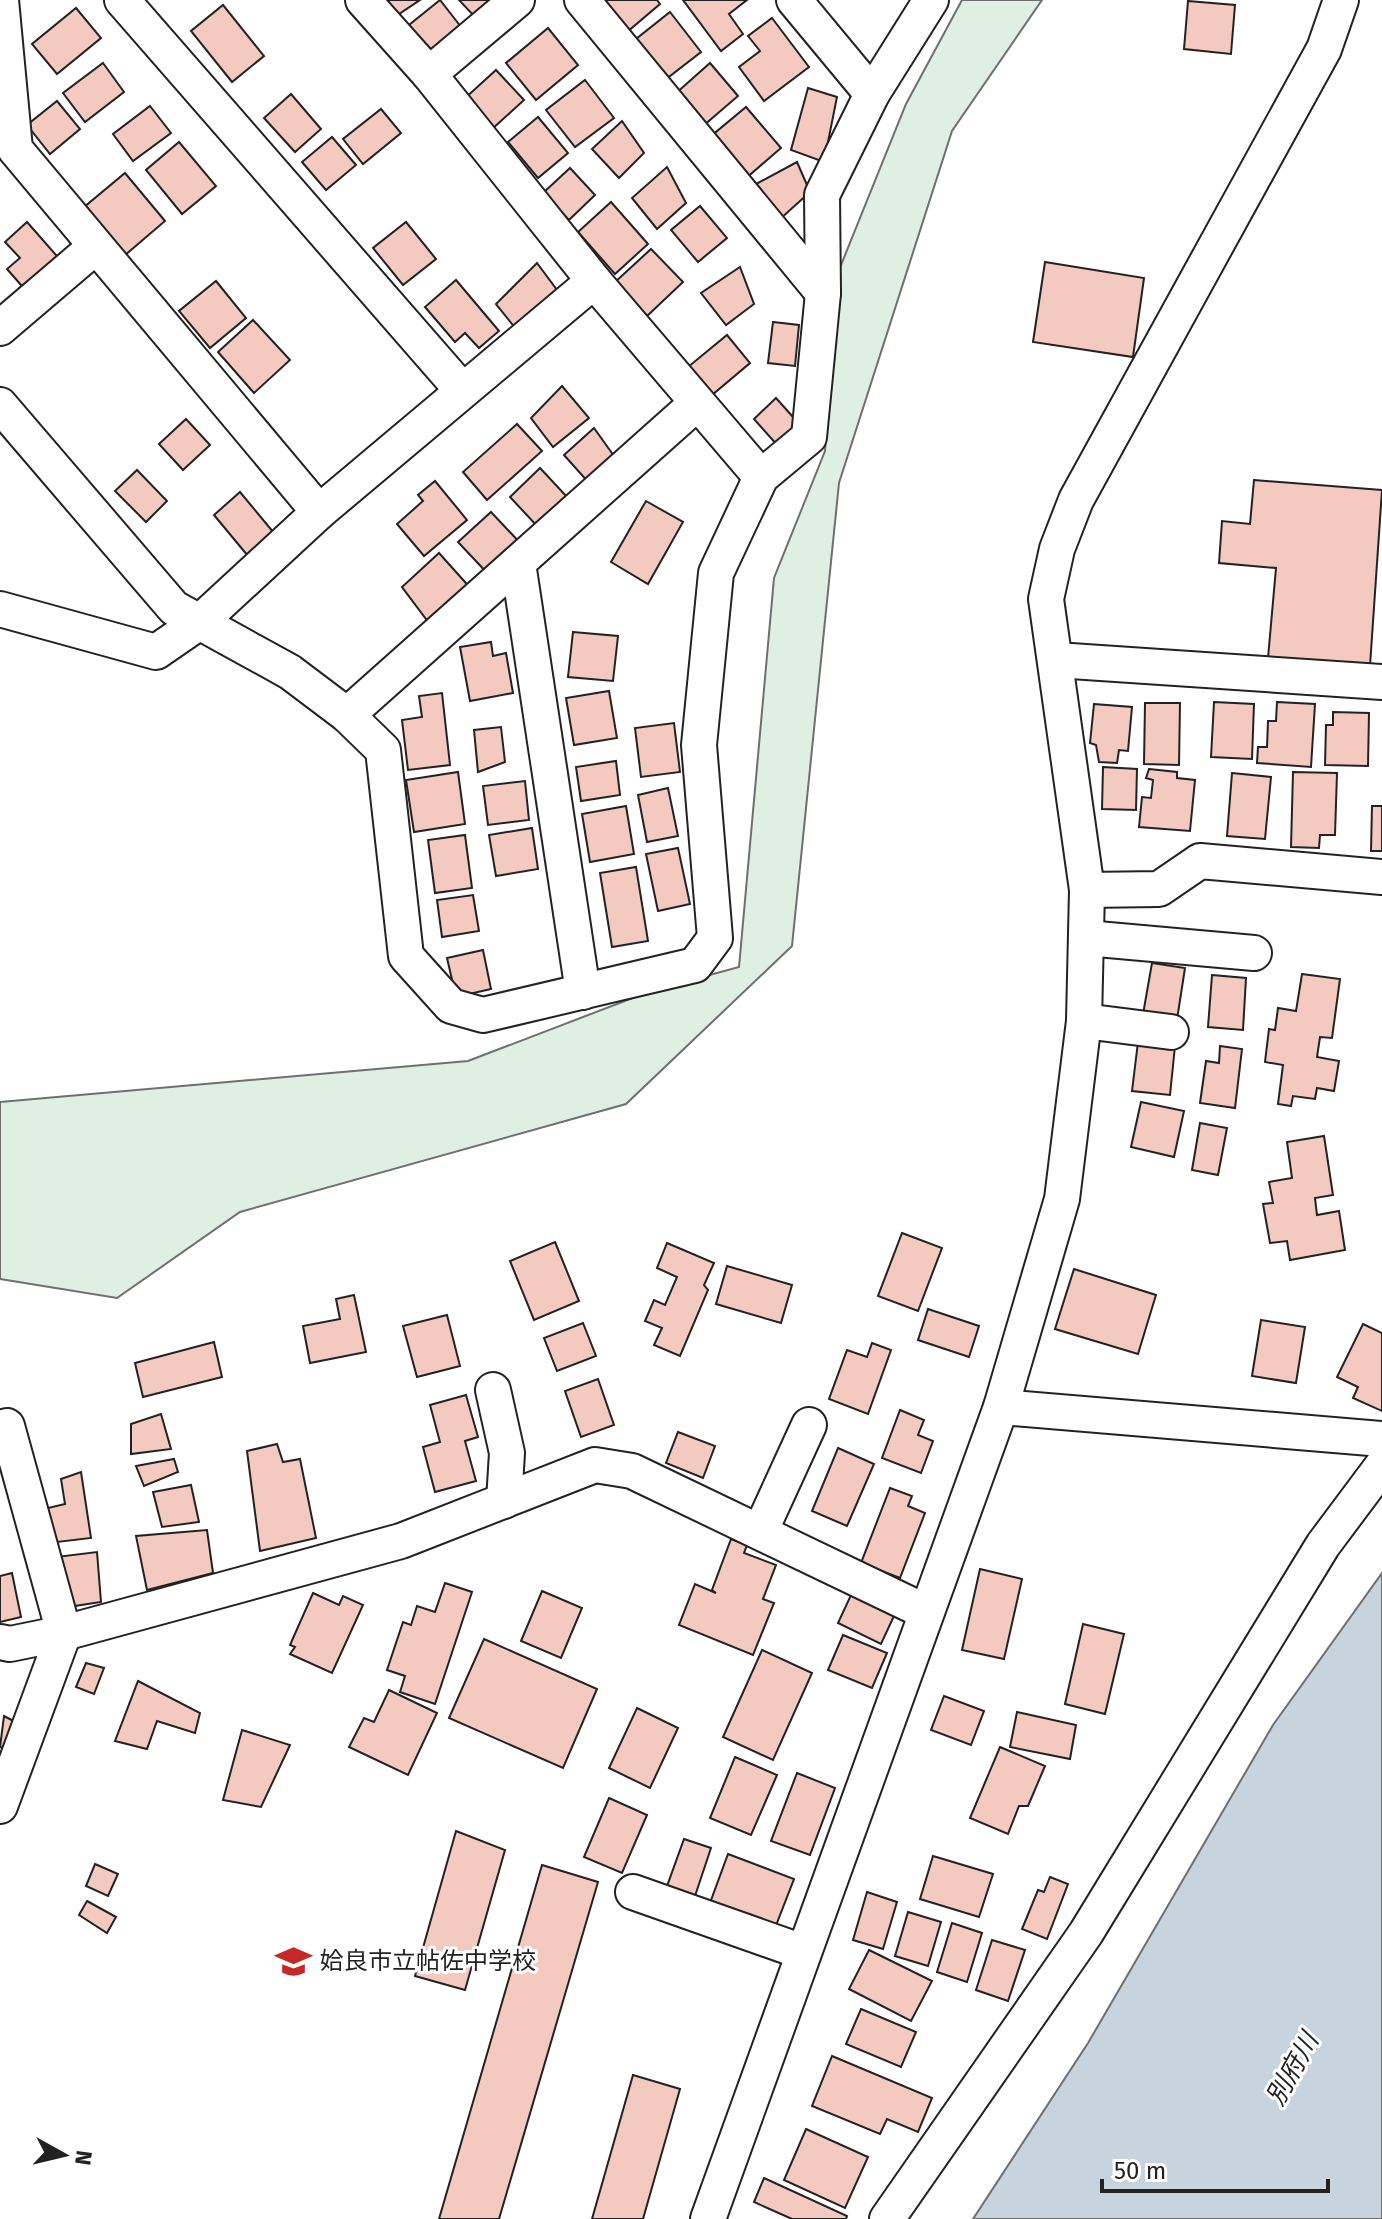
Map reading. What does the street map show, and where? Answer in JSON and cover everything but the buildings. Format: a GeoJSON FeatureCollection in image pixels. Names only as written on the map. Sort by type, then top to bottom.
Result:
{"type":"FeatureCollection","features":[{"type":"Feature","properties":{"kind":"street"},"geometry":{"type":"LineString","coordinates":[[1,0],[15,149],[319,512]]}},
{"type":"Feature","properties":{"kind":"street"},"geometry":{"type":"LineString","coordinates":[[122,0],[462,390]]}},
{"type":"Feature","properties":{"kind":"street"},"geometry":{"type":"LineString","coordinates":[[363,0],[429,74],[594,281],[761,477]]}},
{"type":"Feature","properties":{"kind":"street"},"geometry":{"type":"LineString","coordinates":[[429,74],[517,0]]}},
{"type":"Feature","properties":{"kind":"street"},"geometry":{"type":"LineString","coordinates":[[582,0],[823,293]]}},
{"type":"Feature","properties":{"kind":"street"},"geometry":{"type":"LineString","coordinates":[[794,0],[872,94]]}},
{"type":"Feature","properties":{"kind":"street"},"geometry":{"type":"LineString","coordinates":[[0,405],[174,608],[290,672],[347,715],[383,750],[406,956],[451,1006],[483,1015],[695,965],[715,938],[699,745],[716,573],[761,477],[809,437],[823,293],[822,195],[872,94],[931,0]]}},
{"type":"Feature","properties":{"kind":"street"},"geometry":{"type":"LineString","coordinates":[[708,2219],[1001,1407],[1062,1199],[1084,1021],[1087,890],[1046,599],[1057,549],[1076,500],[1324,49],[1341,0]]}},
{"type":"Feature","properties":{"kind":"street"},"geometry":{"type":"LineString","coordinates":[[0,328],[95,247]]}},
{"type":"Feature","properties":{"kind":"street"},"geometry":{"type":"LineString","coordinates":[[0,609],[156,652],[201,621],[319,512],[594,281]]}},
{"type":"Feature","properties":{"kind":"street"},"geometry":{"type":"LineString","coordinates":[[347,715],[697,403]]}},
{"type":"Feature","properties":{"kind":"street"},"geometry":{"type":"LineString","coordinates":[[518,563],[583,992]]}},
{"type":"Feature","properties":{"kind":"street"},"geometry":{"type":"LineString","coordinates":[[1056,660],[1382,682]]}},
{"type":"Feature","properties":{"kind":"street"},"geometry":{"type":"LineString","coordinates":[[1087,890],[1159,889],[1200,861],[1382,877]]}},
{"type":"Feature","properties":{"kind":"street"},"geometry":{"type":"LineString","coordinates":[[1086,938],[1254,953]]}},
{"type":"Feature","properties":{"kind":"street"},"geometry":{"type":"LineString","coordinates":[[1084,1021],[1171,1032]]}},
{"type":"Feature","properties":{"kind":"street"},"geometry":{"type":"LineString","coordinates":[[493,1390],[507,1453],[504,1501]]}},
{"type":"Feature","properties":{"kind":"street"},"geometry":{"type":"LineString","coordinates":[[1001,1407],[1382,1439]]}},
{"type":"Feature","properties":{"kind":"street"},"geometry":{"type":"LineString","coordinates":[[760,1532],[809,1425]]}},
{"type":"Feature","properties":{"kind":"street"},"geometry":{"type":"LineString","coordinates":[[0,1428],[7,1426],[64,1633],[0,1806]]}},
{"type":"Feature","properties":{"kind":"street"},"geometry":{"type":"LineString","coordinates":[[0,1642],[10,1644],[64,1633],[401,1541],[595,1465],[632,1471],[926,1612]]}},
{"type":"Feature","properties":{"kind":"street"},"geometry":{"type":"LineString","coordinates":[[887,2219],[1086,1933],[1323,1545],[1382,1466]]}},
{"type":"Feature","properties":{"kind":"street"},"geometry":{"type":"LineString","coordinates":[[633,1892],[803,1952]]}},
{"type":"Feature","properties":{"kind":"green space"},"geometry":{"type":"Polygon","coordinates":[[[962,0],[1042,0],[952,131],[839,483],[792,946],[626,1104],[240,1212],[117,1298],[0,1279],[0,1102],[468,1061],[651,991],[739,967],[774,578],[825,451],[837,275],[906,104],[962,0]]]}},
{"type":"Feature","properties":{"kind":"water","name":"別府川"},"geometry":{"type":"Polygon","coordinates":[[[1382,1573],[1382,2219],[973,2219],[1088,2043],[1273,1725],[1382,1573]]]}},
{"type":"Feature","properties":{"kind":"place","name":"姶良市立帖佐中学校"},"geometry":{"type":"Point","coordinates":[294,1961]}}]}
